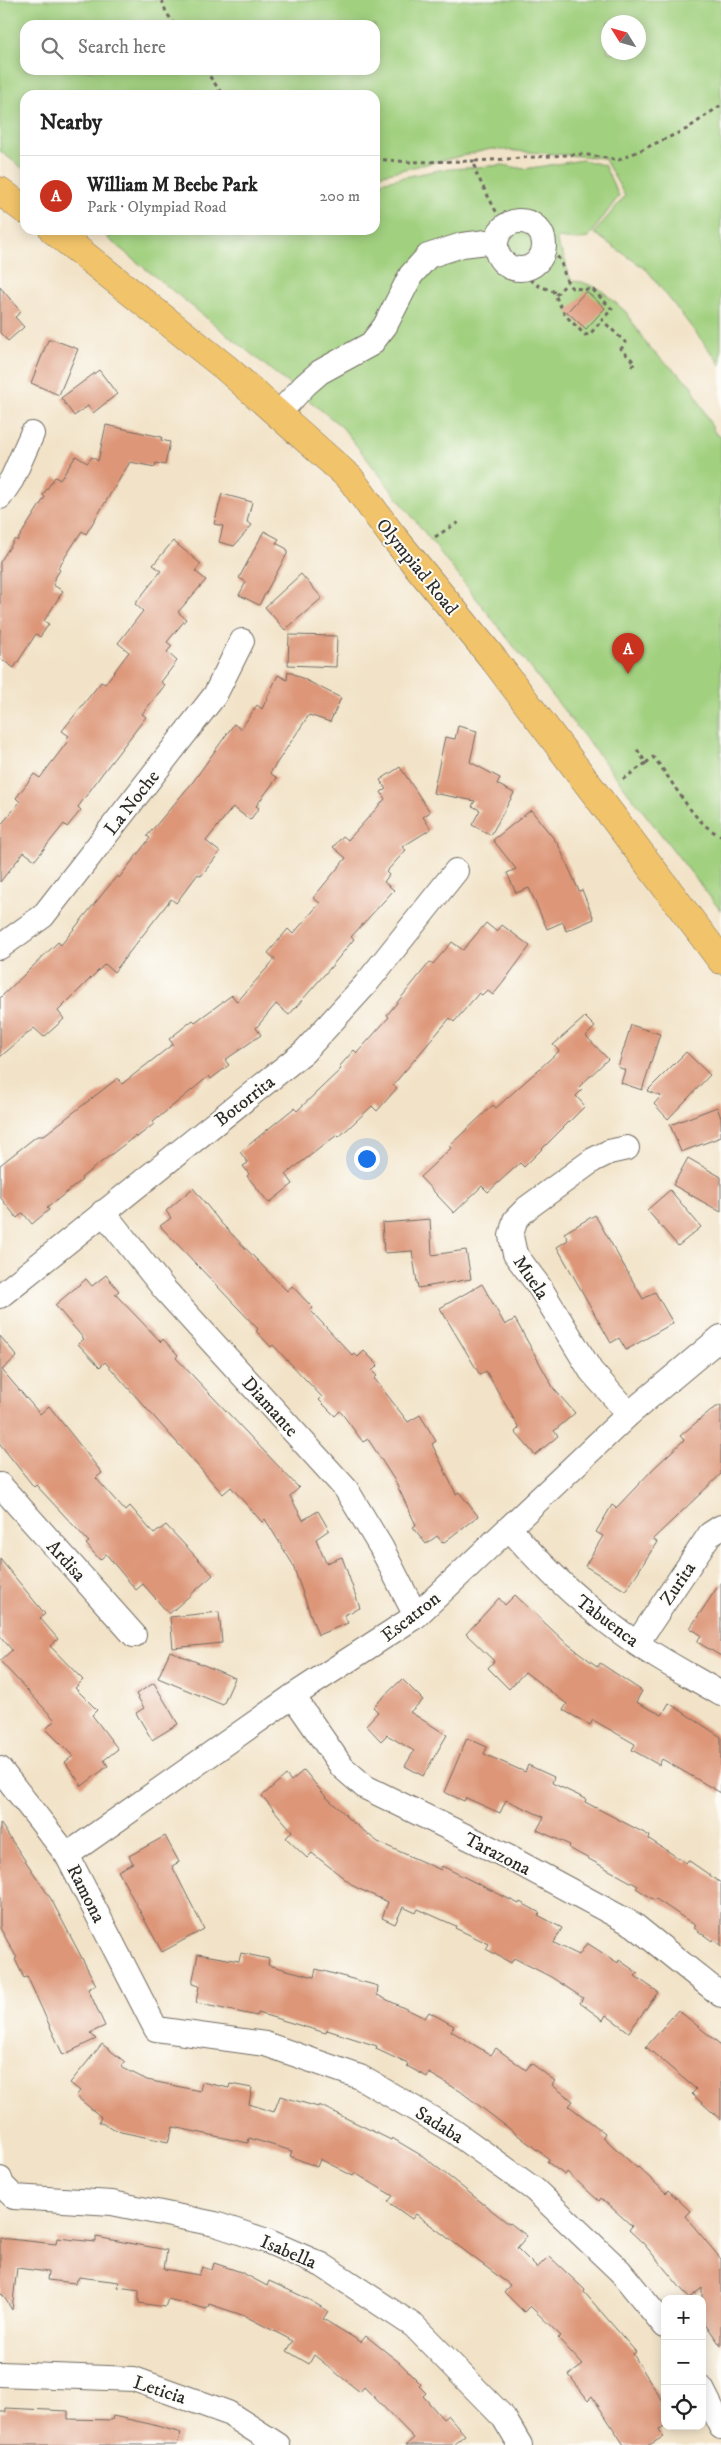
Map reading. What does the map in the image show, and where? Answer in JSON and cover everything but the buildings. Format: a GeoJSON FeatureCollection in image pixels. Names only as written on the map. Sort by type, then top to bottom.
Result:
{"type":"FeatureCollection","features":[{"type":"Feature","properties":{"kind":"main road"},"geometry":{"type":"LineString","coordinates":[[0,191],[20,206]]}},
{"type":"Feature","properties":{"kind":"main road","name":"Olympiad Road"},"geometry":{"type":"LineString","coordinates":[[59,235],[226,368],[350,478],[391,534],[495,661],[721,960]]}},
{"type":"Feature","properties":{"kind":"street"},"geometry":{"type":"LineString","coordinates":[[277,415],[320,372],[371,344],[385,326],[411,275],[428,256],[499,234]]}},
{"type":"Feature","properties":{"kind":"street"},"geometry":{"type":"LineString","coordinates":[[0,497],[12,479],[32,434]]}},
{"type":"Feature","properties":{"kind":"street","name":"La Noche"},"geometry":{"type":"LineString","coordinates":[[0,947],[42,916],[214,695],[242,641]]}},
{"type":"Feature","properties":{"kind":"street","name":"Botorrita"},"geometry":{"type":"LineString","coordinates":[[3,1288],[103,1212],[304,1052],[366,985],[456,871]]}},
{"type":"Feature","properties":{"kind":"street","name":"Muela"},"geometry":{"type":"LineString","coordinates":[[627,1148],[609,1152],[593,1160],[527,1208],[515,1220],[511,1236],[515,1254],[539,1286],[591,1371],[629,1414]]}},
{"type":"Feature","properties":{"kind":"street","name":"Diamante"},"geometry":{"type":"LineString","coordinates":[[103,1212],[165,1290],[346,1489],[380,1547],[416,1616]]}},
{"type":"Feature","properties":{"kind":"street","name":"Escatron"},"geometry":{"type":"LineString","coordinates":[[67,1855],[294,1696],[416,1616],[629,1414],[721,1337]]}},
{"type":"Feature","properties":{"kind":"street","name":"Ardisa"},"geometry":{"type":"LineString","coordinates":[[0,1485],[134,1635]]}},
{"type":"Feature","properties":{"kind":"street","name":"Zurita"},"geometry":{"type":"LineString","coordinates":[[637,1644],[710,1534],[721,1527]]}},
{"type":"Feature","properties":{"kind":"street","name":"Tabuenca"},"geometry":{"type":"LineString","coordinates":[[509,1528],[536,1559],[583,1604],[637,1644],[721,1694]]}},
{"type":"Feature","properties":{"kind":"street","name":"Tarazona"},"geometry":{"type":"LineString","coordinates":[[294,1696],[342,1767],[364,1787],[508,1857],[634,1925],[721,1995]]}},
{"type":"Feature","properties":{"kind":"street","name":"Ramona"},"geometry":{"type":"LineString","coordinates":[[0,1769],[67,1855],[156,2029]]}},
{"type":"Feature","properties":{"kind":"street","name":"Sadaba"},"geometry":{"type":"LineString","coordinates":[[156,2029],[265,2044],[360,2077],[453,2131],[535,2190],[620,2271],[661,2321]]}},
{"type":"Feature","properties":{"kind":"street","name":"Isabella"},"geometry":{"type":"LineString","coordinates":[[0,2179],[2,2186],[14,2197],[112,2203],[215,2224],[266,2241],[322,2265],[414,2326],[504,2418],[520,2445]]}},
{"type":"Feature","properties":{"kind":"street","name":"Leticia"},"geometry":{"type":"LineString","coordinates":[[0,2374],[134,2379],[228,2413],[278,2445]]}},
{"type":"Feature","properties":{"kind":"street"},"geometry":{"type":"LineString","coordinates":[[706,2397],[721,2427]]}},
{"type":"Feature","properties":{"kind":"path"},"geometry":{"type":"LineString","coordinates":[[162,0],[166,12],[172,20]]}},
{"type":"Feature","properties":{"kind":"path"},"geometry":{"type":"LineString","coordinates":[[209,75],[220,90]]}},
{"type":"Feature","properties":{"kind":"path"},"geometry":{"type":"LineString","coordinates":[[380,159],[410,162],[475,161],[582,154],[619,160],[687,129],[721,105]]}},
{"type":"Feature","properties":{"kind":"path"},"geometry":{"type":"LineString","coordinates":[[475,161],[475,171],[499,234]]}},
{"type":"Feature","properties":{"kind":"path"},"geometry":{"type":"LineString","coordinates":[[530,280],[539,286],[553,291],[565,315],[586,335],[590,334],[612,309],[602,296],[594,290],[572,288],[567,283],[562,272],[560,259],[556,255],[550,254]]}},
{"type":"Feature","properties":{"kind":"path"},"geometry":{"type":"LineString","coordinates":[[556,295],[567,283]]}},
{"type":"Feature","properties":{"kind":"path"},"geometry":{"type":"LineString","coordinates":[[602,320],[626,343],[622,349],[635,363],[630,368]]}},
{"type":"Feature","properties":{"kind":"path"},"geometry":{"type":"LineString","coordinates":[[435,538],[457,523],[460,527]]}},
{"type":"Feature","properties":{"kind":"path"},"geometry":{"type":"LineString","coordinates":[[636,748],[646,763]]}},
{"type":"Feature","properties":{"kind":"path"},"geometry":{"type":"LineString","coordinates":[[623,779],[653,757],[694,813],[710,830],[721,836]]}},
{"type":"Feature","properties":{"kind":"green space"},"geometry":{"type":"Polygon","coordinates":[[[0,0],[721,0],[721,365],[647,270],[594,233],[625,196],[604,158],[491,149],[380,175],[380,90],[20,90],[20,166],[0,151],[0,0]]]}},
{"type":"Feature","properties":{"kind":"green space"},"geometry":{"type":"Polygon","coordinates":[[[582,160],[604,165],[619,196],[588,238],[576,240],[557,238],[567,271],[572,281],[582,282],[600,289],[626,312],[649,348],[691,385],[715,433],[721,437],[721,911],[342,427],[106,237],[116,235],[380,235],[380,182],[439,170],[503,165],[524,169],[582,160]]]}},
{"type":"Feature","properties":{"kind":"place","name":"William M Beebe Park"},"geometry":{"type":"Point","coordinates":[628,674]}}]}
